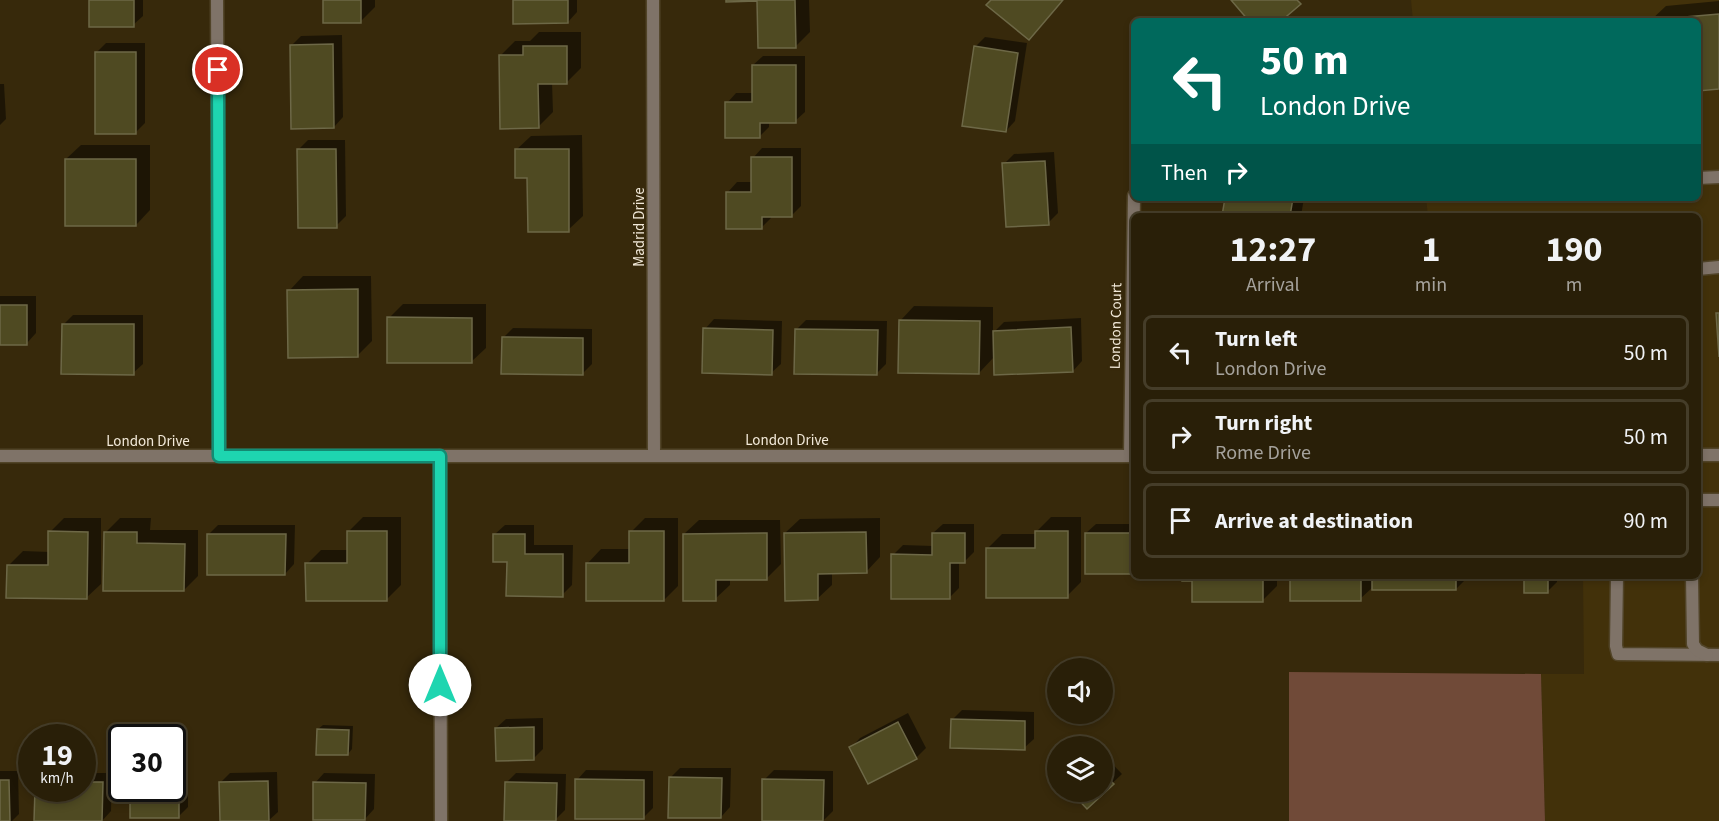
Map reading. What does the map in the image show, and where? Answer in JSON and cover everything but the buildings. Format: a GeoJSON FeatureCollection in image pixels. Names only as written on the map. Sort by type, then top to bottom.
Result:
{"type":"FeatureCollection","features":[{"type":"Feature","properties":{"kind":"street"},"geometry":{"type":"LineString","coordinates":[[217,0],[219,456]]}},
{"type":"Feature","properties":{"kind":"street","name":"Madrid Drive"},"geometry":{"type":"LineString","coordinates":[[653,0],[654,454]]}},
{"type":"Feature","properties":{"kind":"street"},"geometry":{"type":"LineString","coordinates":[[1701,178],[1719,177]]}},
{"type":"Feature","properties":{"kind":"street"},"geometry":{"type":"LineString","coordinates":[[1701,269],[1719,267]]}},
{"type":"Feature","properties":{"kind":"street","name":"London Drive"},"geometry":{"type":"LineString","coordinates":[[0,456],[654,454],[1131,456]]}},
{"type":"Feature","properties":{"kind":"street"},"geometry":{"type":"LineString","coordinates":[[1701,455],[1719,455]]}},
{"type":"Feature","properties":{"kind":"street"},"geometry":{"type":"LineString","coordinates":[[440,456],[441,821]]}},
{"type":"Feature","properties":{"kind":"street"},"geometry":{"type":"LineString","coordinates":[[1701,500],[1719,500]]}},
{"type":"Feature","properties":{"kind":"street"},"geometry":{"type":"LineString","coordinates":[[1617,579],[1616,646],[1618,654],[1713,655]]}},
{"type":"Feature","properties":{"kind":"street"},"geometry":{"type":"LineString","coordinates":[[1692,579],[1693,644],[1697,650],[1713,655]]}},
{"type":"Feature","properties":{"kind":"shaded area"},"geometry":{"type":"Polygon","coordinates":[[[1411,0],[1719,0],[1719,821],[1545,821],[1541,674],[1584,674],[1583,579],[1701,579],[1701,213],[1428,213],[1426,201],[1701,201],[1701,18],[1413,18],[1411,0]]]}},
{"type":"Feature","properties":{"kind":"shaded area"},"geometry":{"type":"Polygon","coordinates":[[[1289,672],[1541,674],[1545,821],[1289,821],[1289,672]]]}},
{"type":"Feature","properties":{"kind":"route"},"geometry":{"type":"LineString","coordinates":[[218,70],[219,456],[440,456],[440,685]]}}]}
